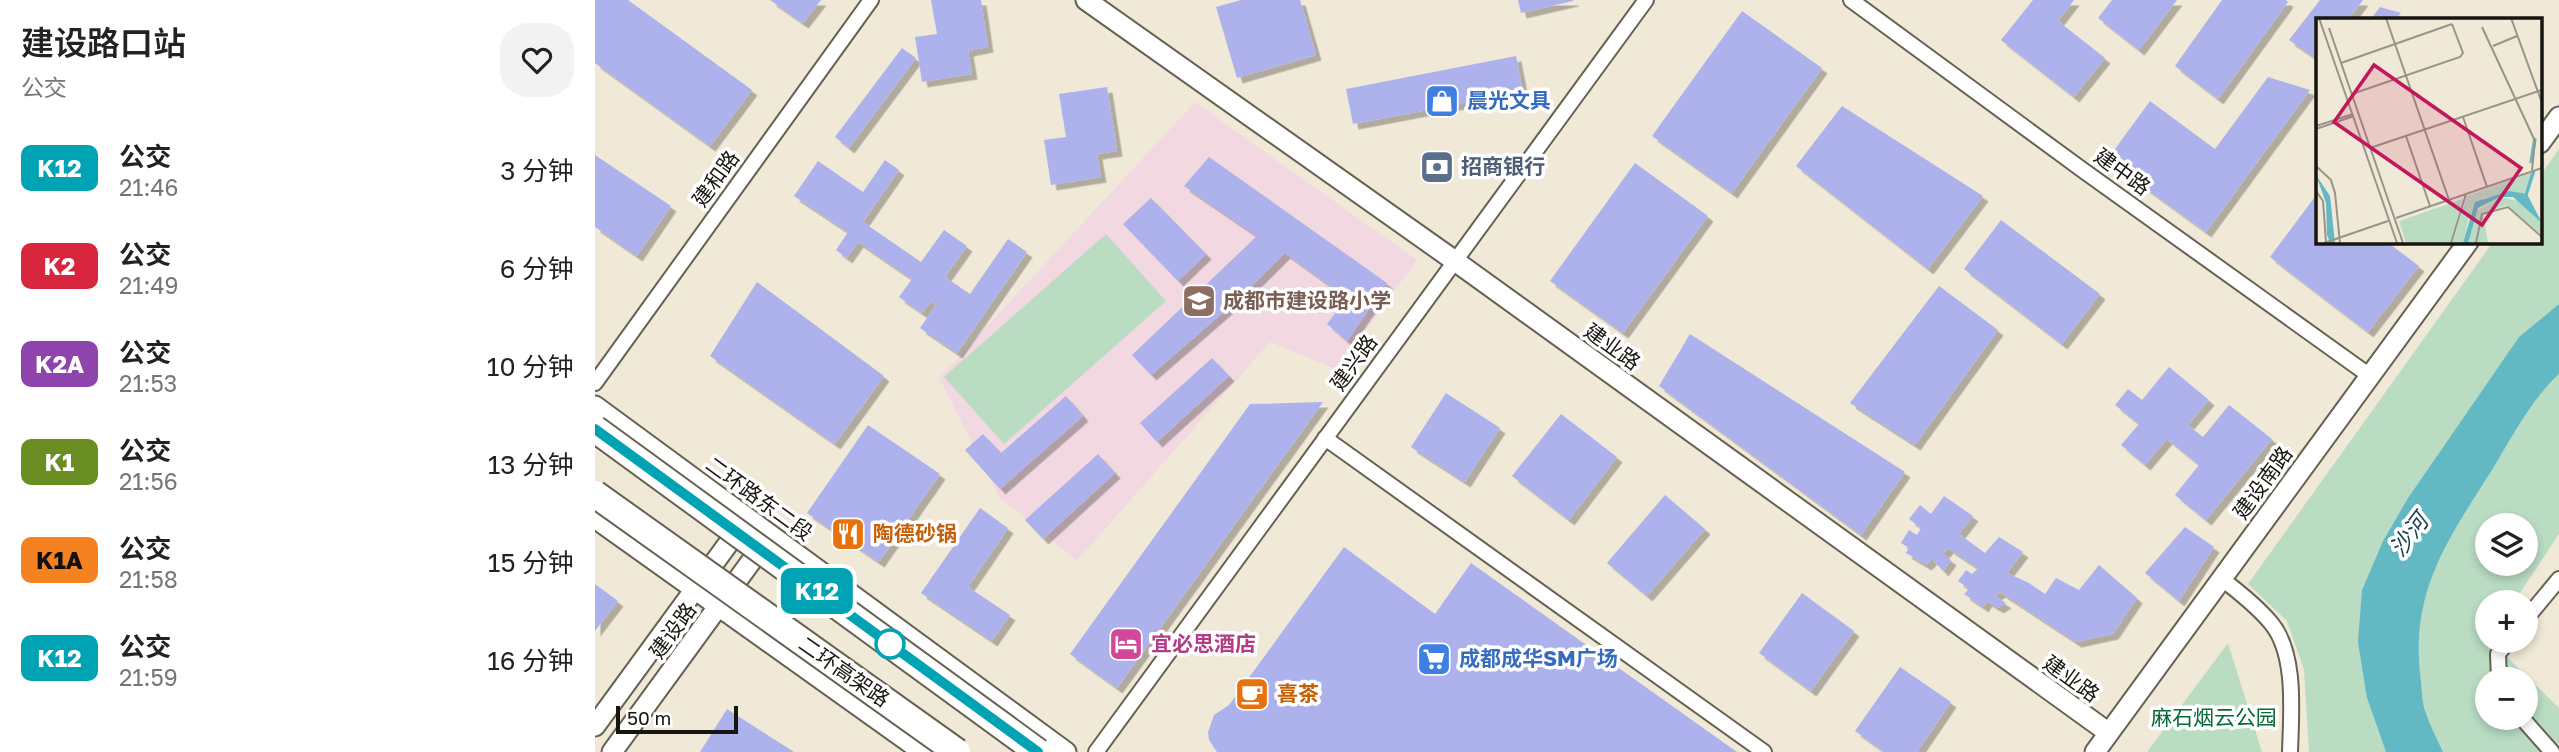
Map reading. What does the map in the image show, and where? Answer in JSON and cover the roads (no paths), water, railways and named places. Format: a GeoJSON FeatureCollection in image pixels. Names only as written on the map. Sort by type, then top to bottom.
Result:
{"type":"FeatureCollection","features":[{"type":"Feature","properties":{"kind":"highway"},"geometry":{"type":"LineString","coordinates":[[595,429],[1038,752]]}},
{"type":"Feature","properties":{"kind":"highway","name":"二环高架路"},"geometry":{"type":"LineString","coordinates":[[595,494],[957,752]]}},
{"type":"Feature","properties":{"kind":"street","name":"建和路"},"geometry":{"type":"LineString","coordinates":[[595,383],[871,0]]}},
{"type":"Feature","properties":{"kind":"street","name":"建业路"},"geometry":{"type":"LineString","coordinates":[[1086,0],[1455,261],[2109,733]]}},
{"type":"Feature","properties":{"kind":"street","name":"建兴路"},"geometry":{"type":"LineString","coordinates":[[1096,752],[1646,0]]}},
{"type":"Feature","properties":{"kind":"street","name":"建中路"},"geometry":{"type":"LineString","coordinates":[[1851,0],[2370,376]]}},
{"type":"Feature","properties":{"kind":"street"},"geometry":{"type":"LineString","coordinates":[[2541,142],[2559,117]]}},
{"type":"Feature","properties":{"kind":"street","name":"建设南路"},"geometry":{"type":"LineString","coordinates":[[2095,752],[2467,243]]}},
{"type":"Feature","properties":{"kind":"street","name":"二环路东二段"},"geometry":{"type":"LineString","coordinates":[[595,406],[1066,752]]}},
{"type":"Feature","properties":{"kind":"street"},"geometry":{"type":"LineString","coordinates":[[1325,438],[1764,752]]}},
{"type":"Feature","properties":{"kind":"street"},"geometry":{"type":"LineString","coordinates":[[595,518],[923,752]]}},
{"type":"Feature","properties":{"kind":"street","name":"建设路"},"geometry":{"type":"LineString","coordinates":[[595,726],[747,519]]}},
{"type":"Feature","properties":{"kind":"street","name":"建设路"},"geometry":{"type":"LineString","coordinates":[[612,752],[770,536]]}},
{"type":"Feature","properties":{"kind":"street"},"geometry":{"type":"LineString","coordinates":[[2222,579],[2272,624],[2283,643],[2289,674],[2290,752]]}},
{"type":"Feature","properties":{"kind":"street"},"geometry":{"type":"LineString","coordinates":[[2538,604],[2559,579]]}},
{"type":"Feature","properties":{"kind":"street"},"geometry":{"type":"LineString","coordinates":[[2533,730],[2552,752]]}},
{"type":"Feature","properties":{"kind":"water","name":"沙河"},"geometry":{"type":"Polygon","coordinates":[[[2559,304],[2559,374],[2531,407],[2460,521],[2435,569],[2426,594],[2419,650],[2422,697],[2443,752],[2386,752],[2367,698],[2358,642],[2362,590],[2383,541],[2408,498],[2519,337],[2559,304]]]}},
{"type":"Feature","properties":{"kind":"place","name":"晨光文具"},"geometry":{"type":"Point","coordinates":[1442,101]}},
{"type":"Feature","properties":{"kind":"place","name":"招商银行"},"geometry":{"type":"Point","coordinates":[1437,167]}},
{"type":"Feature","properties":{"kind":"place","name":"成都市建设路小学"},"geometry":{"type":"Point","coordinates":[1199,301]}},
{"type":"Feature","properties":{"kind":"place","name":"陶德砂锅"},"geometry":{"type":"Point","coordinates":[848,534]}},
{"type":"Feature","properties":{"kind":"place","name":"宜必思酒店"},"geometry":{"type":"Point","coordinates":[1126,644]}},
{"type":"Feature","properties":{"kind":"place","name":"成都成华SM广场"},"geometry":{"type":"Point","coordinates":[1434,659]}},
{"type":"Feature","properties":{"kind":"place","name":"喜茶"},"geometry":{"type":"Point","coordinates":[1252,694]}},
{"type":"Feature","properties":{"kind":"park label","name":"麻石烟云公园"},"geometry":{"type":"Point","coordinates":[2214,718]}}]}
